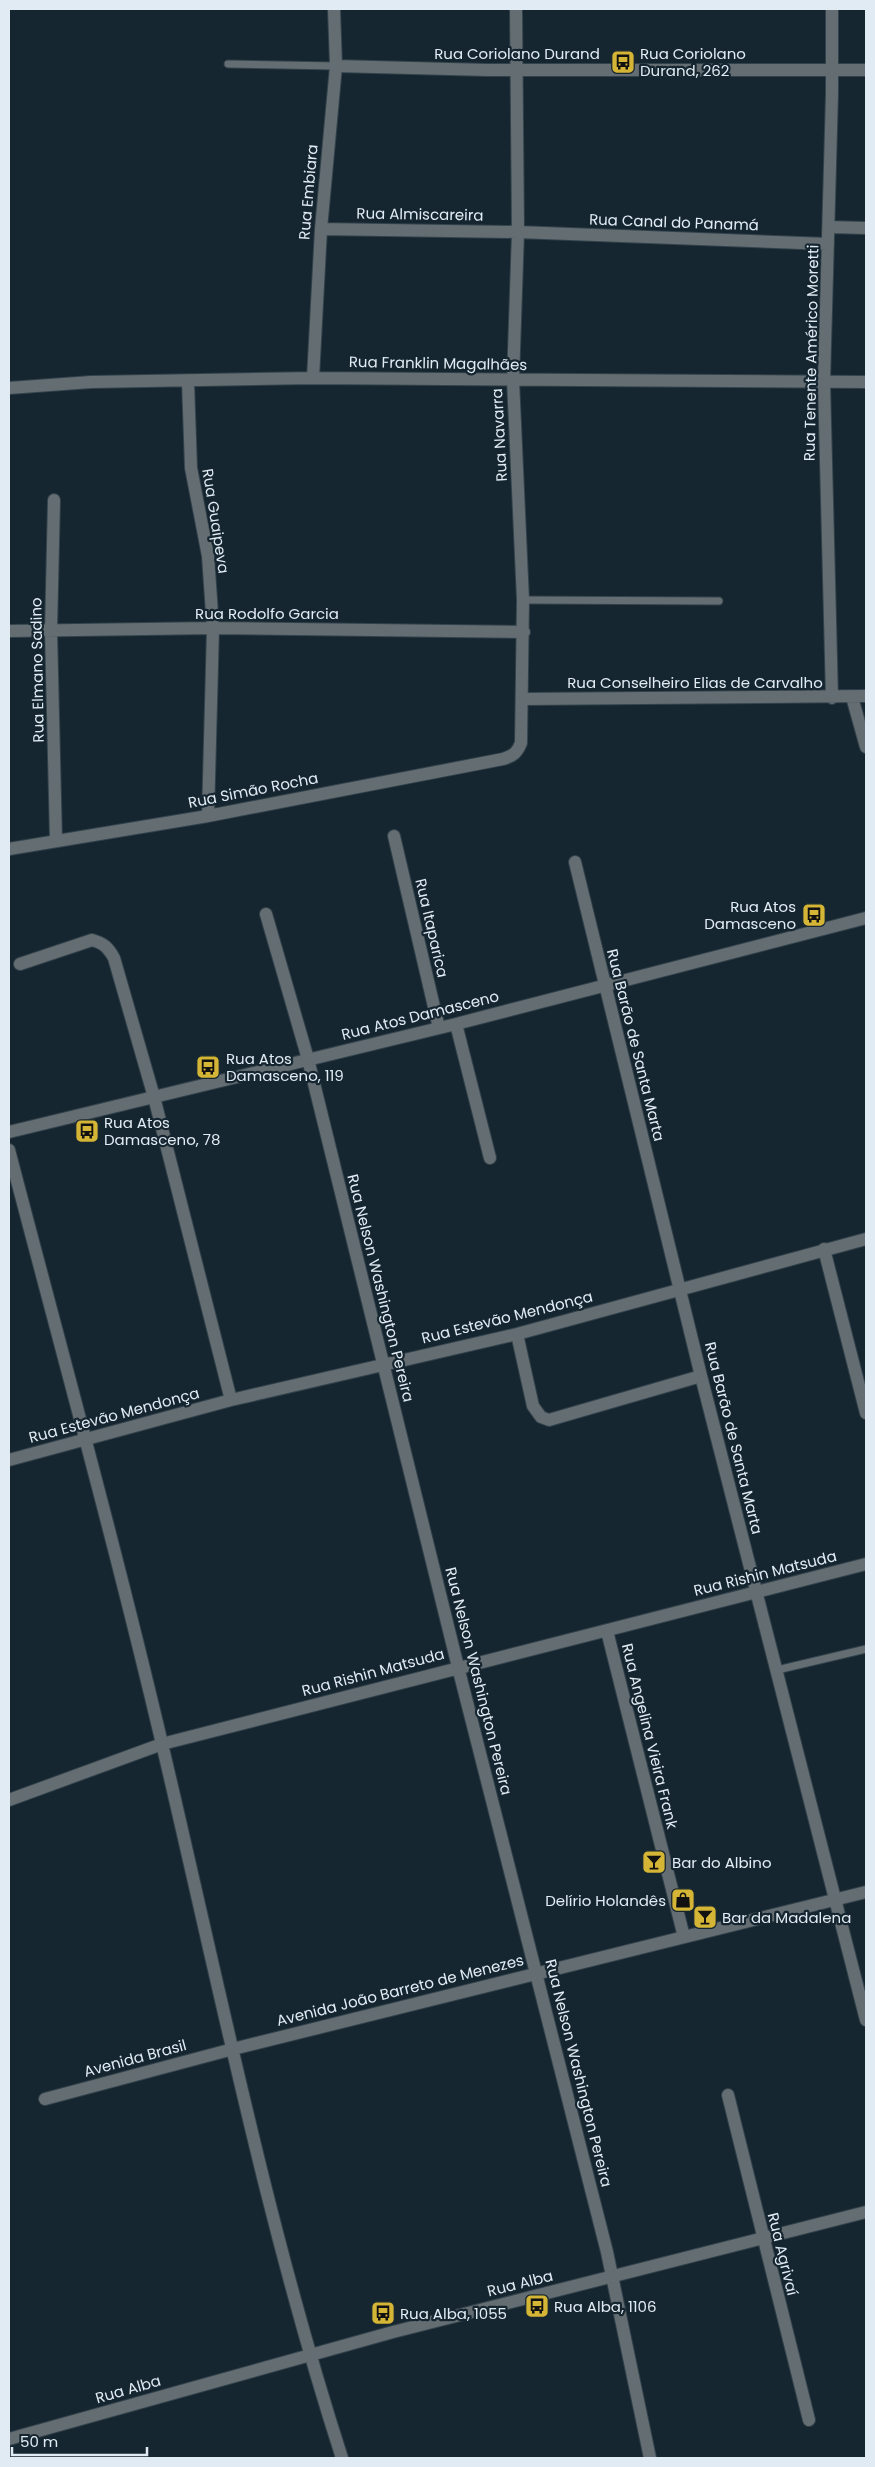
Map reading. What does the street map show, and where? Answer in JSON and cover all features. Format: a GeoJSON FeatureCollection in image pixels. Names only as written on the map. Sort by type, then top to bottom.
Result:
{"type":"FeatureCollection","features":[{"type":"Feature","properties":{"kind":"street","name":"Rua Embiara"},"geometry":{"type":"LineString","coordinates":[[313,378],[321,229],[336,66],[334,9]]}},
{"type":"Feature","properties":{"kind":"street","name":"Rua Navarra"},"geometry":{"type":"LineString","coordinates":[[503,759],[513,756],[521,743],[523,700],[523,600],[513,380],[518,232],[516,9]]}},
{"type":"Feature","properties":{"kind":"street","name":"Rua Tenente Américo Moretti"},"geometry":{"type":"LineString","coordinates":[[832,9],[829,228],[824,382],[832,698]]}},
{"type":"Feature","properties":{"kind":"street","name":"Rua Coriolano Durand"},"geometry":{"type":"LineString","coordinates":[[336,66],[516,70],[866,70]]}},
{"type":"Feature","properties":{"kind":"street"},"geometry":{"type":"LineString","coordinates":[[829,228],[866,228]]}},
{"type":"Feature","properties":{"kind":"street","name":"Rua Almiscareira"},"geometry":{"type":"LineString","coordinates":[[321,229],[518,232]]}},
{"type":"Feature","properties":{"kind":"street","name":"Rua Canal do Panamá"},"geometry":{"type":"LineString","coordinates":[[518,232],[828,244]]}},
{"type":"Feature","properties":{"kind":"street","name":"Rua Franklin Magalhães"},"geometry":{"type":"LineString","coordinates":[[9,388],[91,382],[188,382],[313,378],[866,382]]}},
{"type":"Feature","properties":{"kind":"street","name":"Rua Guaipeva"},"geometry":{"type":"LineString","coordinates":[[188,382],[191,468],[208,556],[212,628],[208,816]]}},
{"type":"Feature","properties":{"kind":"street","name":"Rua Elmano Sadino"},"geometry":{"type":"LineString","coordinates":[[54,500],[51,631],[56,840]]}},
{"type":"Feature","properties":{"kind":"street","name":"Rua Rodolfo Garcia"},"geometry":{"type":"LineString","coordinates":[[9,631],[212,628],[524,632]]}},
{"type":"Feature","properties":{"kind":"street","name":"Rua Conselheiro Elias de Carvalho"},"geometry":{"type":"LineString","coordinates":[[523,700],[832,698],[866,696]]}},
{"type":"Feature","properties":{"kind":"street"},"geometry":{"type":"LineString","coordinates":[[852,697],[866,747]]}},
{"type":"Feature","properties":{"kind":"street","name":"Rua Simão Rocha"},"geometry":{"type":"LineString","coordinates":[[9,849],[208,816],[503,759]]}},
{"type":"Feature","properties":{"kind":"street","name":"Rua Itaparica"},"geometry":{"type":"LineString","coordinates":[[394,836],[438,1028]]}},
{"type":"Feature","properties":{"kind":"street","name":"Rua Barão de Santa Marta"},"geometry":{"type":"LineString","coordinates":[[575,862],[756,1592],[835,1900],[861,1981],[866,2020]]}},
{"type":"Feature","properties":{"kind":"street","name":"Rua Nelson Washington Pereira"},"geometry":{"type":"LineString","coordinates":[[266,914],[308,1059],[458,1667],[613,2276],[650,2458]]}},
{"type":"Feature","properties":{"kind":"street","name":"Rua Atos Damasceno"},"geometry":{"type":"LineString","coordinates":[[9,1132],[456,1024],[604,984],[866,918]]}},
{"type":"Feature","properties":{"kind":"street"},"geometry":{"type":"LineString","coordinates":[[20,964],[92,940],[101,942],[109,948],[114,958],[154,1097],[231,1400]]}},
{"type":"Feature","properties":{"kind":"street"},"geometry":{"type":"LineString","coordinates":[[456,1024],[490,1158]]}},
{"type":"Feature","properties":{"kind":"street"},"geometry":{"type":"LineString","coordinates":[[9,1150],[162,1744],[233,2049],[308,2354],[342,2458]]}},
{"type":"Feature","properties":{"kind":"street","name":"Rua Estevão Mendonça"},"geometry":{"type":"LineString","coordinates":[[9,1460],[231,1400],[518,1334],[866,1239]]}},
{"type":"Feature","properties":{"kind":"street"},"geometry":{"type":"LineString","coordinates":[[824,1249],[866,1413]]}},
{"type":"Feature","properties":{"kind":"street"},"geometry":{"type":"LineString","coordinates":[[518,1334],[532,1406],[541,1417],[549,1420],[701,1376]]}},
{"type":"Feature","properties":{"kind":"street","name":"Rua Rishin Matsuda"},"geometry":{"type":"LineString","coordinates":[[9,1800],[162,1744],[866,1564]]}},
{"type":"Feature","properties":{"kind":"street","name":"Rua Angelina Vieira Frank"},"geometry":{"type":"LineString","coordinates":[[607,1631],[684,1938]]}},
{"type":"Feature","properties":{"kind":"street","name":"Avenida João Barreto de Menezes"},"geometry":{"type":"LineString","coordinates":[[233,2049],[866,1892]]}},
{"type":"Feature","properties":{"kind":"street","name":"Avenida Brasil"},"geometry":{"type":"LineString","coordinates":[[45,2099],[233,2049]]}},
{"type":"Feature","properties":{"kind":"street","name":"Rua Agrivaí"},"geometry":{"type":"LineString","coordinates":[[728,2095],[809,2420]]}},
{"type":"Feature","properties":{"kind":"street","name":"Rua Alba"},"geometry":{"type":"LineString","coordinates":[[9,2439],[308,2354],[866,2212]]}},
{"type":"Feature","properties":{"kind":"lane","name":"Rua Coriolano Durand"},"geometry":{"type":"LineString","coordinates":[[228,64],[336,66]]}},
{"type":"Feature","properties":{"kind":"lane"},"geometry":{"type":"LineString","coordinates":[[523,600],[719,601]]}},
{"type":"Feature","properties":{"kind":"lane"},"geometry":{"type":"LineString","coordinates":[[777,1670],[866,1649]]}},
{"type":"Feature","properties":{"kind":"place","name":"Rua Coriolano Durand, 262"},"geometry":{"type":"Point","coordinates":[623,62]}},
{"type":"Feature","properties":{"kind":"place","name":"Rua Atos Damasceno"},"geometry":{"type":"Point","coordinates":[814,915]}},
{"type":"Feature","properties":{"kind":"place","name":"Rua Atos Damasceno, 119"},"geometry":{"type":"Point","coordinates":[208,1067]}},
{"type":"Feature","properties":{"kind":"place","name":"Rua Atos Damasceno, 78"},"geometry":{"type":"Point","coordinates":[87,1131]}},
{"type":"Feature","properties":{"kind":"place","name":"Bar do Albino"},"geometry":{"type":"Point","coordinates":[654,1862]}},
{"type":"Feature","properties":{"kind":"place","name":"Delírio Holandês"},"geometry":{"type":"Point","coordinates":[683,1900]}},
{"type":"Feature","properties":{"kind":"place","name":"Bar da Madalena"},"geometry":{"type":"Point","coordinates":[705,1917]}},
{"type":"Feature","properties":{"kind":"place","name":"Rua Alba, 1106"},"geometry":{"type":"Point","coordinates":[537,2306]}},
{"type":"Feature","properties":{"kind":"place","name":"Rua Alba, 1055"},"geometry":{"type":"Point","coordinates":[383,2313]}}]}
